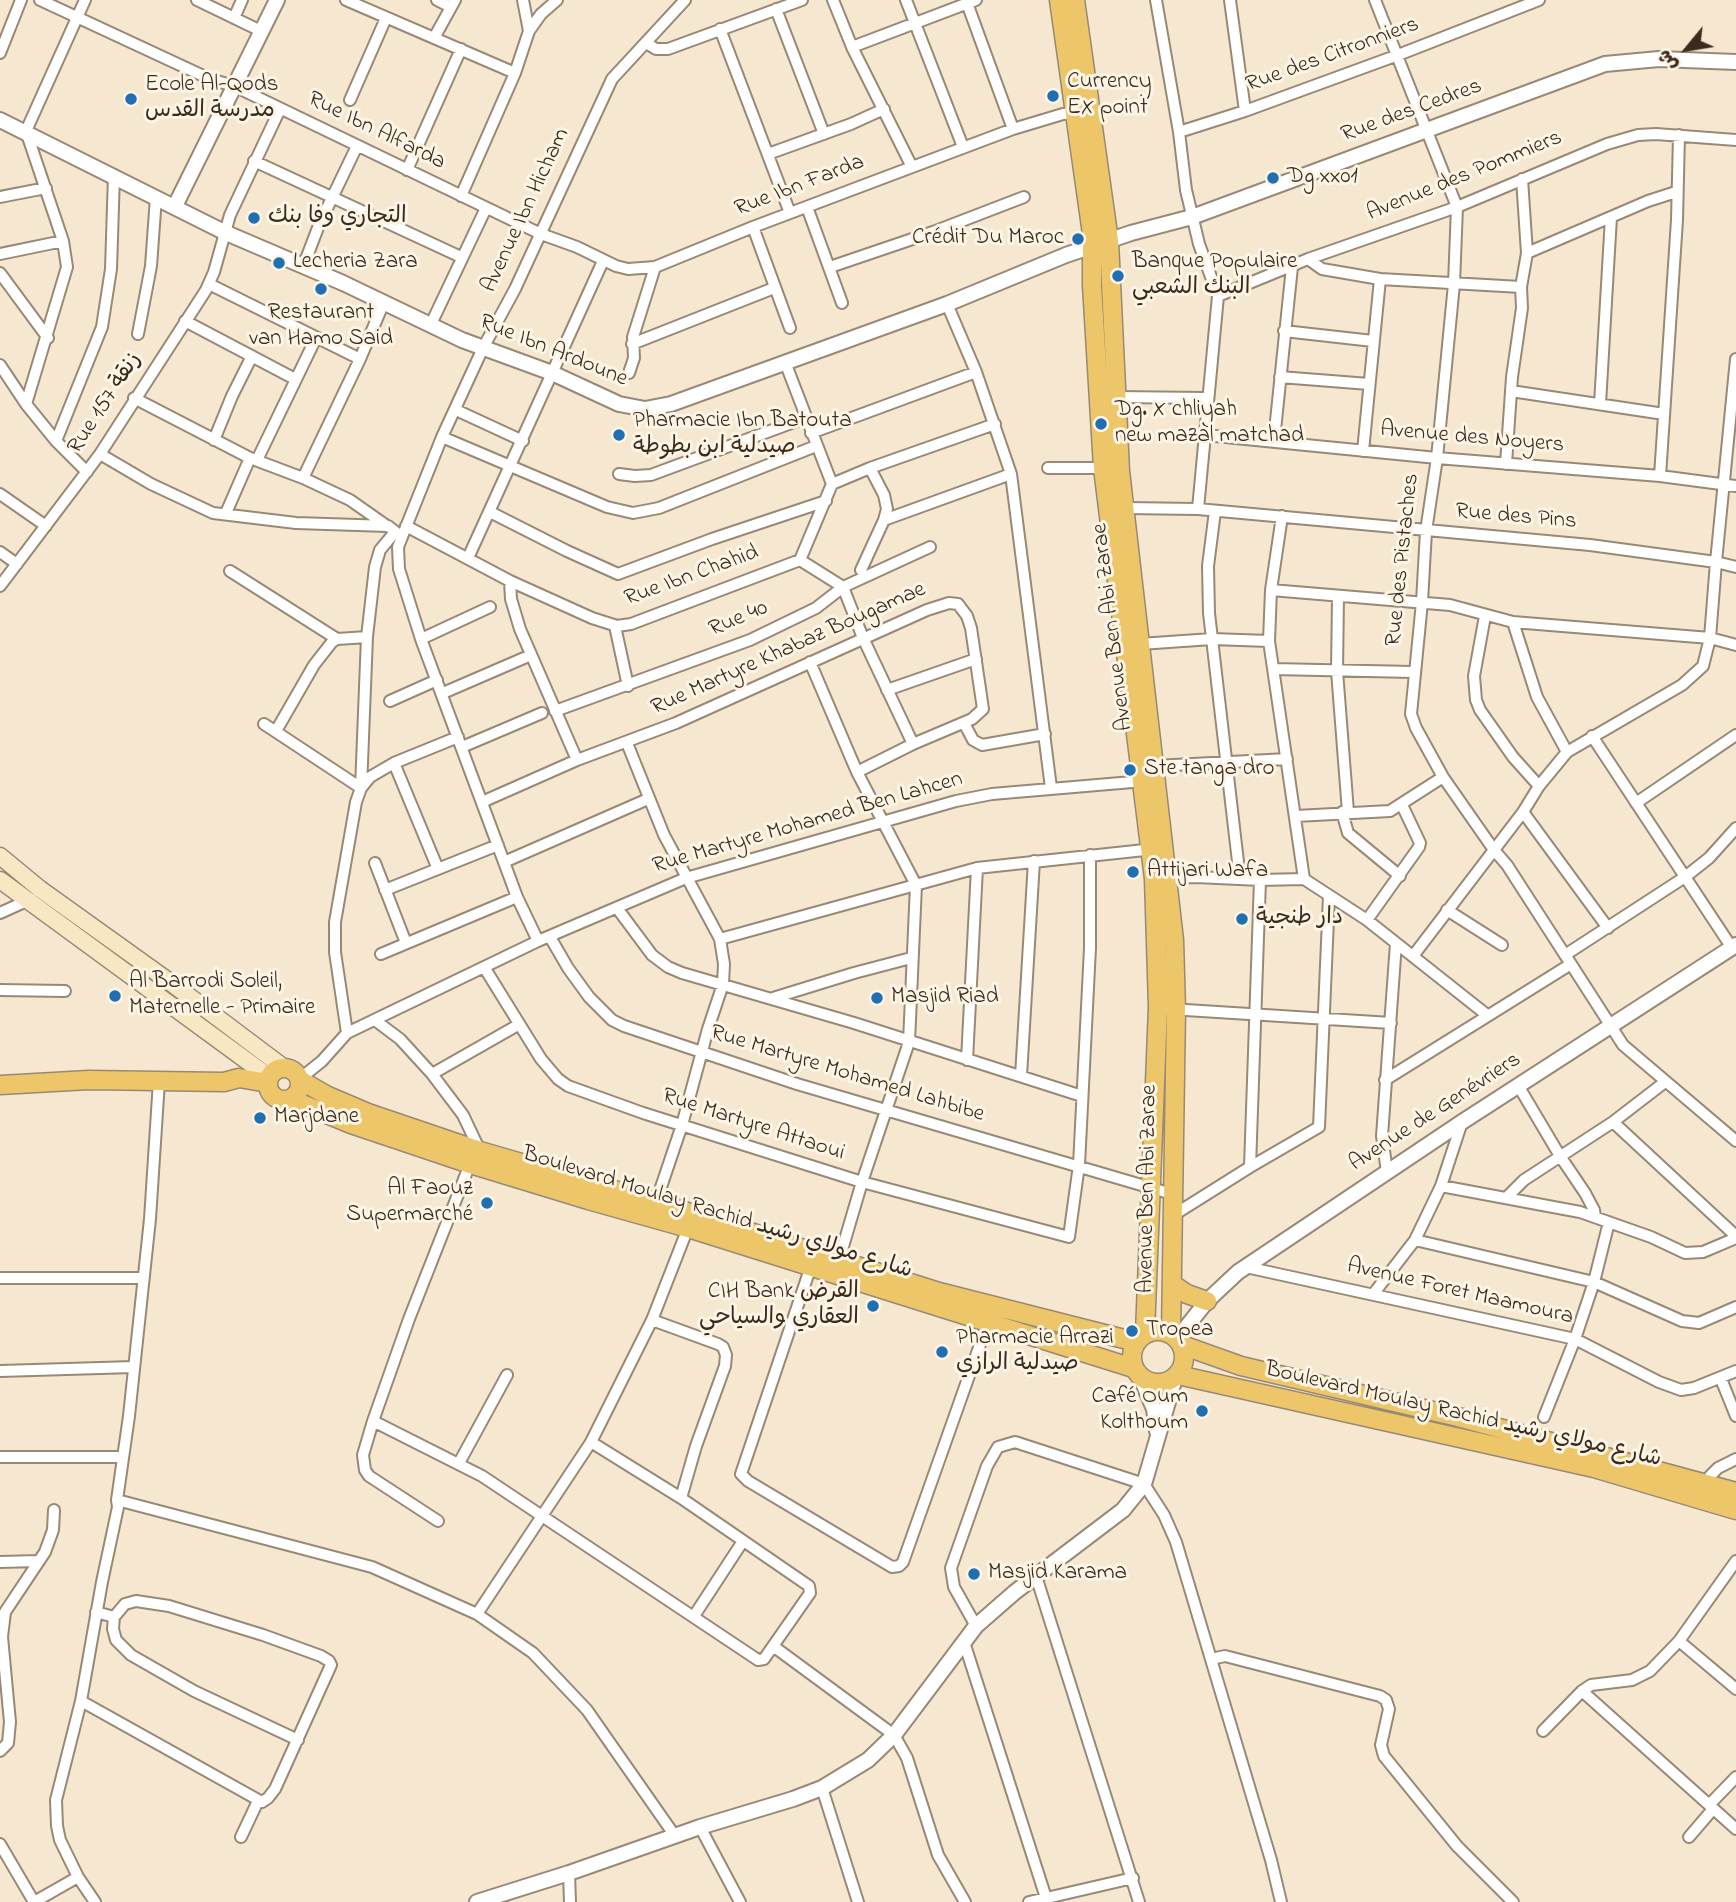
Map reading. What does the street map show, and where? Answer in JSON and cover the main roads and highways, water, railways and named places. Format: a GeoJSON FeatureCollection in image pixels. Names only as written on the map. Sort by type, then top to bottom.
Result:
{"type":"FeatureCollection","features":[{"type":"Feature","properties":{"kind":"main road","name":"Avenue Ben Abi Zarae"},"geometry":{"type":"LineString","coordinates":[[1059,0],[1075,113],[1101,244],[1092,297],[1103,468],[1144,781],[1158,848]]}},
{"type":"Feature","properties":{"kind":"main road","name":"Avenue Ben Abi Zarae"},"geometry":{"type":"LineString","coordinates":[[1075,0],[1125,508],[1155,766],[1161,878],[1174,940],[1176,1009],[1171,1217],[1172,1284],[1177,1339]]}},
{"type":"Feature","properties":{"kind":"main road"},"geometry":{"type":"LineString","coordinates":[[0,856],[34,895]]}},
{"type":"Feature","properties":{"kind":"main road","name":"Avenue Ben Abi Zarae"},"geometry":{"type":"LineString","coordinates":[[1140,1338],[1152,1190],[1161,878]]}},
{"type":"Feature","properties":{"kind":"main road"},"geometry":{"type":"LineString","coordinates":[[0,880],[34,895],[110,950],[174,985],[281,1080]]}},
{"type":"Feature","properties":{"kind":"main road","name":"Boulevard Moulay Rachid شارع مولاي رشيد"},"geometry":{"type":"LineString","coordinates":[[0,1085],[89,1080],[224,1082],[241,1088],[281,1080],[328,1096],[475,1158],[588,1200],[811,1266],[1137,1373]]}},
{"type":"Feature","properties":{"kind":"main road","name":"Boulevard Moulay Rachid شارع مولاي رشيد"},"geometry":{"type":"LineString","coordinates":[[281,1080],[283,1100],[290,1099],[351,1124],[475,1158],[656,1202],[939,1292],[1140,1338]]}},
{"type":"Feature","properties":{"kind":"main road"},"geometry":{"type":"LineString","coordinates":[[1172,1284],[1186,1294],[1207,1301]]}},
{"type":"Feature","properties":{"kind":"main road"},"geometry":{"type":"LineString","coordinates":[[1158,1330],[1177,1339],[1185,1355],[1183,1366],[1176,1376],[1162,1383],[1151,1383],[1137,1373],[1131,1354],[1140,1338],[1158,1330]]}},
{"type":"Feature","properties":{"kind":"main road","name":"Boulevard Moulay Rachid شارع مولاي رشيد"},"geometry":{"type":"LineString","coordinates":[[1177,1339],[1241,1366],[1458,1417],[1736,1492]]}},
{"type":"Feature","properties":{"kind":"main road","name":"Boulevard Moulay Rachid شارع مولاي رشيد"},"geometry":{"type":"LineString","coordinates":[[1176,1376],[1594,1468],[1736,1510]]}},
{"type":"Feature","properties":{"kind":"place","name":"Currency EX point"},"geometry":{"type":"Point","coordinates":[1053,96]}},
{"type":"Feature","properties":{"kind":"place","name":"Ecole Al-Qods مدرسة القدس"},"geometry":{"type":"Point","coordinates":[131,99]}},
{"type":"Feature","properties":{"kind":"place","name":"Dg xx01"},"geometry":{"type":"Point","coordinates":[1273,178]}},
{"type":"Feature","properties":{"kind":"place","name":"التجاري وفا بنك"},"geometry":{"type":"Point","coordinates":[254,218]}},
{"type":"Feature","properties":{"kind":"place","name":"Crédit Du Maroc"},"geometry":{"type":"Point","coordinates":[1078,239]}},
{"type":"Feature","properties":{"kind":"place","name":"Lecheria Zara"},"geometry":{"type":"Point","coordinates":[279,263]}},
{"type":"Feature","properties":{"kind":"place","name":"Banque Populaire البنك الشعبي"},"geometry":{"type":"Point","coordinates":[1118,276]}},
{"type":"Feature","properties":{"kind":"place","name":"Restaurant van Hamo Said"},"geometry":{"type":"Point","coordinates":[321,289]}},
{"type":"Feature","properties":{"kind":"place","name":"Dg. X chliyah new mazal matchad"},"geometry":{"type":"Point","coordinates":[1101,424]}},
{"type":"Feature","properties":{"kind":"place","name":"Pharmacie Ibn Batouta صيدلية ابن بطوطة"},"geometry":{"type":"Point","coordinates":[619,435]}},
{"type":"Feature","properties":{"kind":"place","name":"Ste tanga dro"},"geometry":{"type":"Point","coordinates":[1130,770]}},
{"type":"Feature","properties":{"kind":"place","name":"Attijari Wafa"},"geometry":{"type":"Point","coordinates":[1133,872]}},
{"type":"Feature","properties":{"kind":"place","name":"دار طنجية"},"geometry":{"type":"Point","coordinates":[1242,919]}},
{"type":"Feature","properties":{"kind":"place","name":"Al Barrodi Soleil, Maternelle - Primaire"},"geometry":{"type":"Point","coordinates":[115,996]}},
{"type":"Feature","properties":{"kind":"place","name":"Masjid Riad"},"geometry":{"type":"Point","coordinates":[877,998]}},
{"type":"Feature","properties":{"kind":"place","name":"Marjdane"},"geometry":{"type":"Point","coordinates":[260,1118]}},
{"type":"Feature","properties":{"kind":"place","name":"Al Faouz Supermarché"},"geometry":{"type":"Point","coordinates":[487,1203]}},
{"type":"Feature","properties":{"kind":"place","name":"CIH Bank القرض العقاري والسياحي"},"geometry":{"type":"Point","coordinates":[873,1306]}},
{"type":"Feature","properties":{"kind":"place","name":"Tropea"},"geometry":{"type":"Point","coordinates":[1132,1331]}},
{"type":"Feature","properties":{"kind":"place","name":"Pharmacie Arrazi صيدلية الرازي"},"geometry":{"type":"Point","coordinates":[942,1352]}},
{"type":"Feature","properties":{"kind":"place","name":"Café Oum Kolthoum"},"geometry":{"type":"Point","coordinates":[1202,1411]}},
{"type":"Feature","properties":{"kind":"place","name":"Masjid Karama"},"geometry":{"type":"Point","coordinates":[974,1574]}}]}
